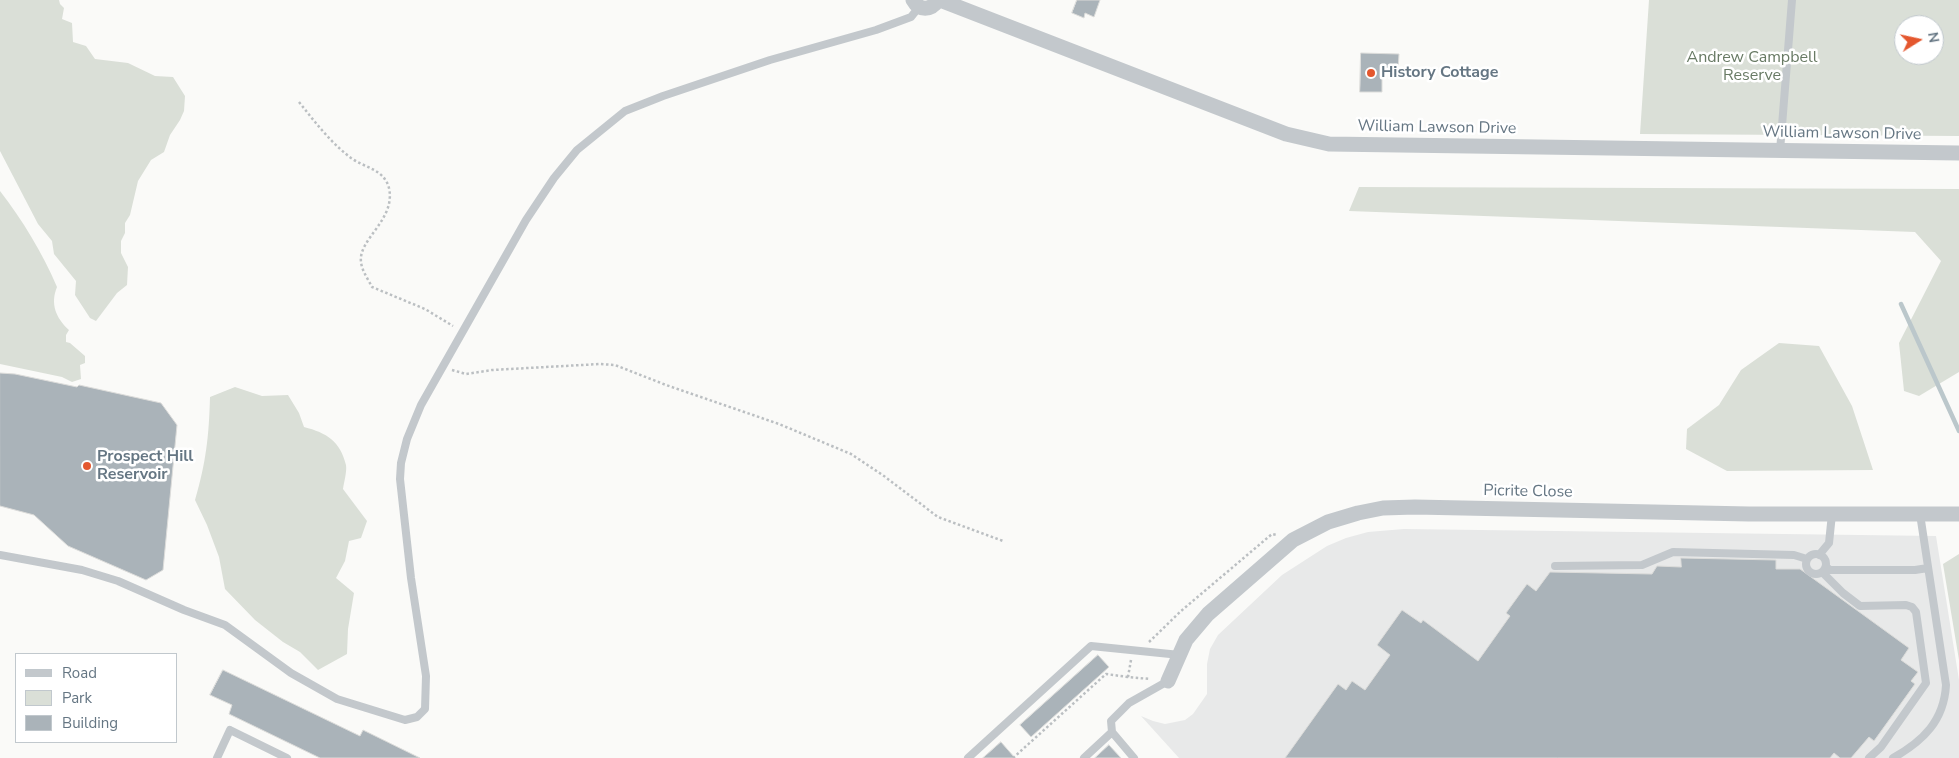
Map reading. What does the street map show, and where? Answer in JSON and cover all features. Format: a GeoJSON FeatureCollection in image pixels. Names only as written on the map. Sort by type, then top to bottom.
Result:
{"type":"FeatureCollection","features":[{"type":"Feature","properties":{"kind":"street","name":"William Lawson Drive"},"geometry":{"type":"LineString","coordinates":[[916,4],[928,8],[939,0],[1286,134],[1329,144],[1959,153]]}},
{"type":"Feature","properties":{"kind":"street","name":"Picrite Close"},"geometry":{"type":"LineString","coordinates":[[1168,681],[1186,640],[1208,614],[1293,540],[1328,522],[1358,512],[1383,508],[1415,507],[1832,514],[1959,514]]}},
{"type":"Feature","properties":{"kind":"lane"},"geometry":{"type":"LineString","coordinates":[[1780,151],[1792,0]]}},
{"type":"Feature","properties":{"kind":"lane"},"geometry":{"type":"LineString","coordinates":[[0,555],[82,570],[118,581],[184,610],[225,625],[291,673],[337,699],[405,720],[417,718],[425,710],[426,676],[411,578],[401,487],[401,463],[407,438],[421,405],[526,220],[554,178],[577,150],[625,111],[663,96],[770,60],[876,30],[911,17],[916,4]]}},
{"type":"Feature","properties":{"kind":"lane"},"geometry":{"type":"LineString","coordinates":[[1819,555],[1829,542],[1832,514]]}},
{"type":"Feature","properties":{"kind":"lane"},"geometry":{"type":"LineString","coordinates":[[1893,758],[1928,732],[1945,699],[1946,685],[1920,514]]}},
{"type":"Feature","properties":{"kind":"lane"},"geometry":{"type":"LineString","coordinates":[[1555,566],[1642,565],[1673,552],[1794,555],[1808,559]]}},
{"type":"Feature","properties":{"kind":"lane"},"geometry":{"type":"LineString","coordinates":[[1869,758],[1881,747],[1926,682],[1916,612],[1912,607],[1906,605],[1860,606],[1843,593],[1824,570],[1824,559],[1819,555],[1813,555],[1808,559],[1806,566],[1814,574],[1824,570],[1915,570],[1928,568]]}},
{"type":"Feature","properties":{"kind":"lane"},"geometry":{"type":"LineString","coordinates":[[968,758],[1091,646],[1180,655]]}},
{"type":"Feature","properties":{"kind":"lane"},"geometry":{"type":"LineString","coordinates":[[1134,758],[1112,732],[1111,721],[1129,703],[1168,681]]}},
{"type":"Feature","properties":{"kind":"lane"},"geometry":{"type":"LineString","coordinates":[[217,758],[230,730],[287,758]]}},
{"type":"Feature","properties":{"kind":"lane"},"geometry":{"type":"LineString","coordinates":[[1084,758],[1112,732]]}},
{"type":"Feature","properties":{"kind":"path"},"geometry":{"type":"LineString","coordinates":[[299,102],[326,136],[353,159],[375,169],[389,188],[389,204],[380,225],[363,248],[361,261],[372,286],[425,310],[463,332]]}},
{"type":"Feature","properties":{"kind":"path"},"geometry":{"type":"LineString","coordinates":[[444,365],[454,371],[466,374],[492,370],[600,364],[615,365],[666,385],[779,424],[851,454],[884,476],[938,517],[1003,541]]}},
{"type":"Feature","properties":{"kind":"path"},"geometry":{"type":"LineString","coordinates":[[1013,758],[1106,674],[1128,677]]}},
{"type":"Feature","properties":{"kind":"shaded area"},"geometry":{"type":"Polygon","coordinates":[[[1404,529],[1936,536],[1959,680],[1959,758],[1179,758],[1141,716],[1165,724],[1185,720],[1193,714],[1207,694],[1207,664],[1210,649],[1218,635],[1282,575],[1327,546],[1346,538],[1368,532],[1404,529]]]}},
{"type":"Feature","properties":{"kind":"green space"},"geometry":{"type":"Polygon","coordinates":[[[0,0],[59,0],[64,8],[62,19],[72,23],[73,42],[86,46],[95,59],[128,63],[155,76],[173,77],[185,96],[184,111],[170,135],[164,152],[151,160],[138,181],[130,215],[125,223],[125,233],[121,241],[121,253],[128,267],[127,285],[117,293],[96,321],[90,318],[75,295],[76,281],[54,254],[52,241],[38,224],[0,151],[0,0]]]}},
{"type":"Feature","properties":{"kind":"green space","name":"Andrew Campbell Reserve"},"geometry":{"type":"Polygon","coordinates":[[[1649,0],[1959,0],[1959,136],[1640,134],[1649,0]]]}},
{"type":"Feature","properties":{"kind":"green space"},"geometry":{"type":"Polygon","coordinates":[[[1359,187],[1959,189],[1959,372],[1919,396],[1904,391],[1899,343],[1941,261],[1915,232],[1349,211],[1359,187]]]}},
{"type":"Feature","properties":{"kind":"green space"},"geometry":{"type":"Polygon","coordinates":[[[0,191],[32,237],[57,287],[54,305],[61,321],[69,330],[66,335],[66,342],[70,343],[85,356],[85,363],[80,365],[81,379],[72,382],[62,377],[0,364],[0,191]]]}},
{"type":"Feature","properties":{"kind":"green space"},"geometry":{"type":"Polygon","coordinates":[[[1779,343],[1819,346],[1852,406],[1873,470],[1727,471],[1686,449],[1687,429],[1719,405],[1741,370],[1779,343]]]}},
{"type":"Feature","properties":{"kind":"green space"},"geometry":{"type":"Polygon","coordinates":[[[235,387],[262,396],[288,395],[299,413],[304,427],[326,435],[340,450],[346,465],[343,489],[367,521],[361,538],[349,541],[345,561],[336,578],[354,593],[348,629],[347,654],[318,670],[300,652],[283,642],[255,620],[225,589],[219,557],[195,500],[206,449],[210,397],[235,387]]]}},
{"type":"Feature","properties":{"kind":"green space"},"geometry":{"type":"Polygon","coordinates":[[[1959,554],[1959,660],[1943,564],[1959,554]]]}},
{"type":"Feature","properties":{"kind":"building"},"geometry":{"type":"Polygon","coordinates":[[[1077,0],[1100,0],[1094,17],[1085,13],[1084,18],[1072,13],[1077,0]]]}},
{"type":"Feature","properties":{"kind":"building","name":"History Cottage"},"geometry":{"type":"Polygon","coordinates":[[[1361,53],[1399,54],[1398,72],[1382,71],[1382,92],[1360,92],[1361,53]]]}},
{"type":"Feature","properties":{"kind":"building","name":"Prospect Hill Reservoir"},"geometry":{"type":"Polygon","coordinates":[[[0,373],[15,374],[77,387],[79,385],[161,403],[177,425],[163,570],[146,580],[68,546],[34,515],[0,506],[0,373]]]}},
{"type":"Feature","properties":{"kind":"building"},"geometry":{"type":"Polygon","coordinates":[[[1681,558],[1776,560],[1776,569],[1800,569],[1909,648],[1901,660],[1918,672],[1911,681],[1915,684],[1874,741],[1869,737],[1851,758],[1840,758],[1834,753],[1830,758],[1285,758],[1338,684],[1346,690],[1352,681],[1365,690],[1390,655],[1377,645],[1402,610],[1421,623],[1423,620],[1478,661],[1510,616],[1506,613],[1527,584],[1536,591],[1550,572],[1652,574],[1657,566],[1681,567],[1681,558]]]}},
{"type":"Feature","properties":{"kind":"building"},"geometry":{"type":"Polygon","coordinates":[[[1098,655],[1109,667],[1031,737],[1020,725],[1098,655]]]}},
{"type":"Feature","properties":{"kind":"building"},"geometry":{"type":"Polygon","coordinates":[[[223,670],[360,736],[363,730],[420,758],[320,758],[229,714],[232,705],[210,695],[223,670]]]}},
{"type":"Feature","properties":{"kind":"building"},"geometry":{"type":"Polygon","coordinates":[[[1001,742],[1015,758],[983,758],[1001,742]]]}},
{"type":"Feature","properties":{"kind":"building"},"geometry":{"type":"Polygon","coordinates":[[[1109,745],[1121,758],[1095,758],[1109,745]]]}},
{"type":"Feature","properties":{"kind":"waterway"},"geometry":{"type":"LineString","coordinates":[[1901,304],[1959,431]]}},
{"type":"Feature","properties":{"kind":"place","name":"History Cottage"},"geometry":{"type":"Point","coordinates":[1371,73]}},
{"type":"Feature","properties":{"kind":"place","name":"Prospect Hill Reservoir"},"geometry":{"type":"Point","coordinates":[87,466]}}]}
